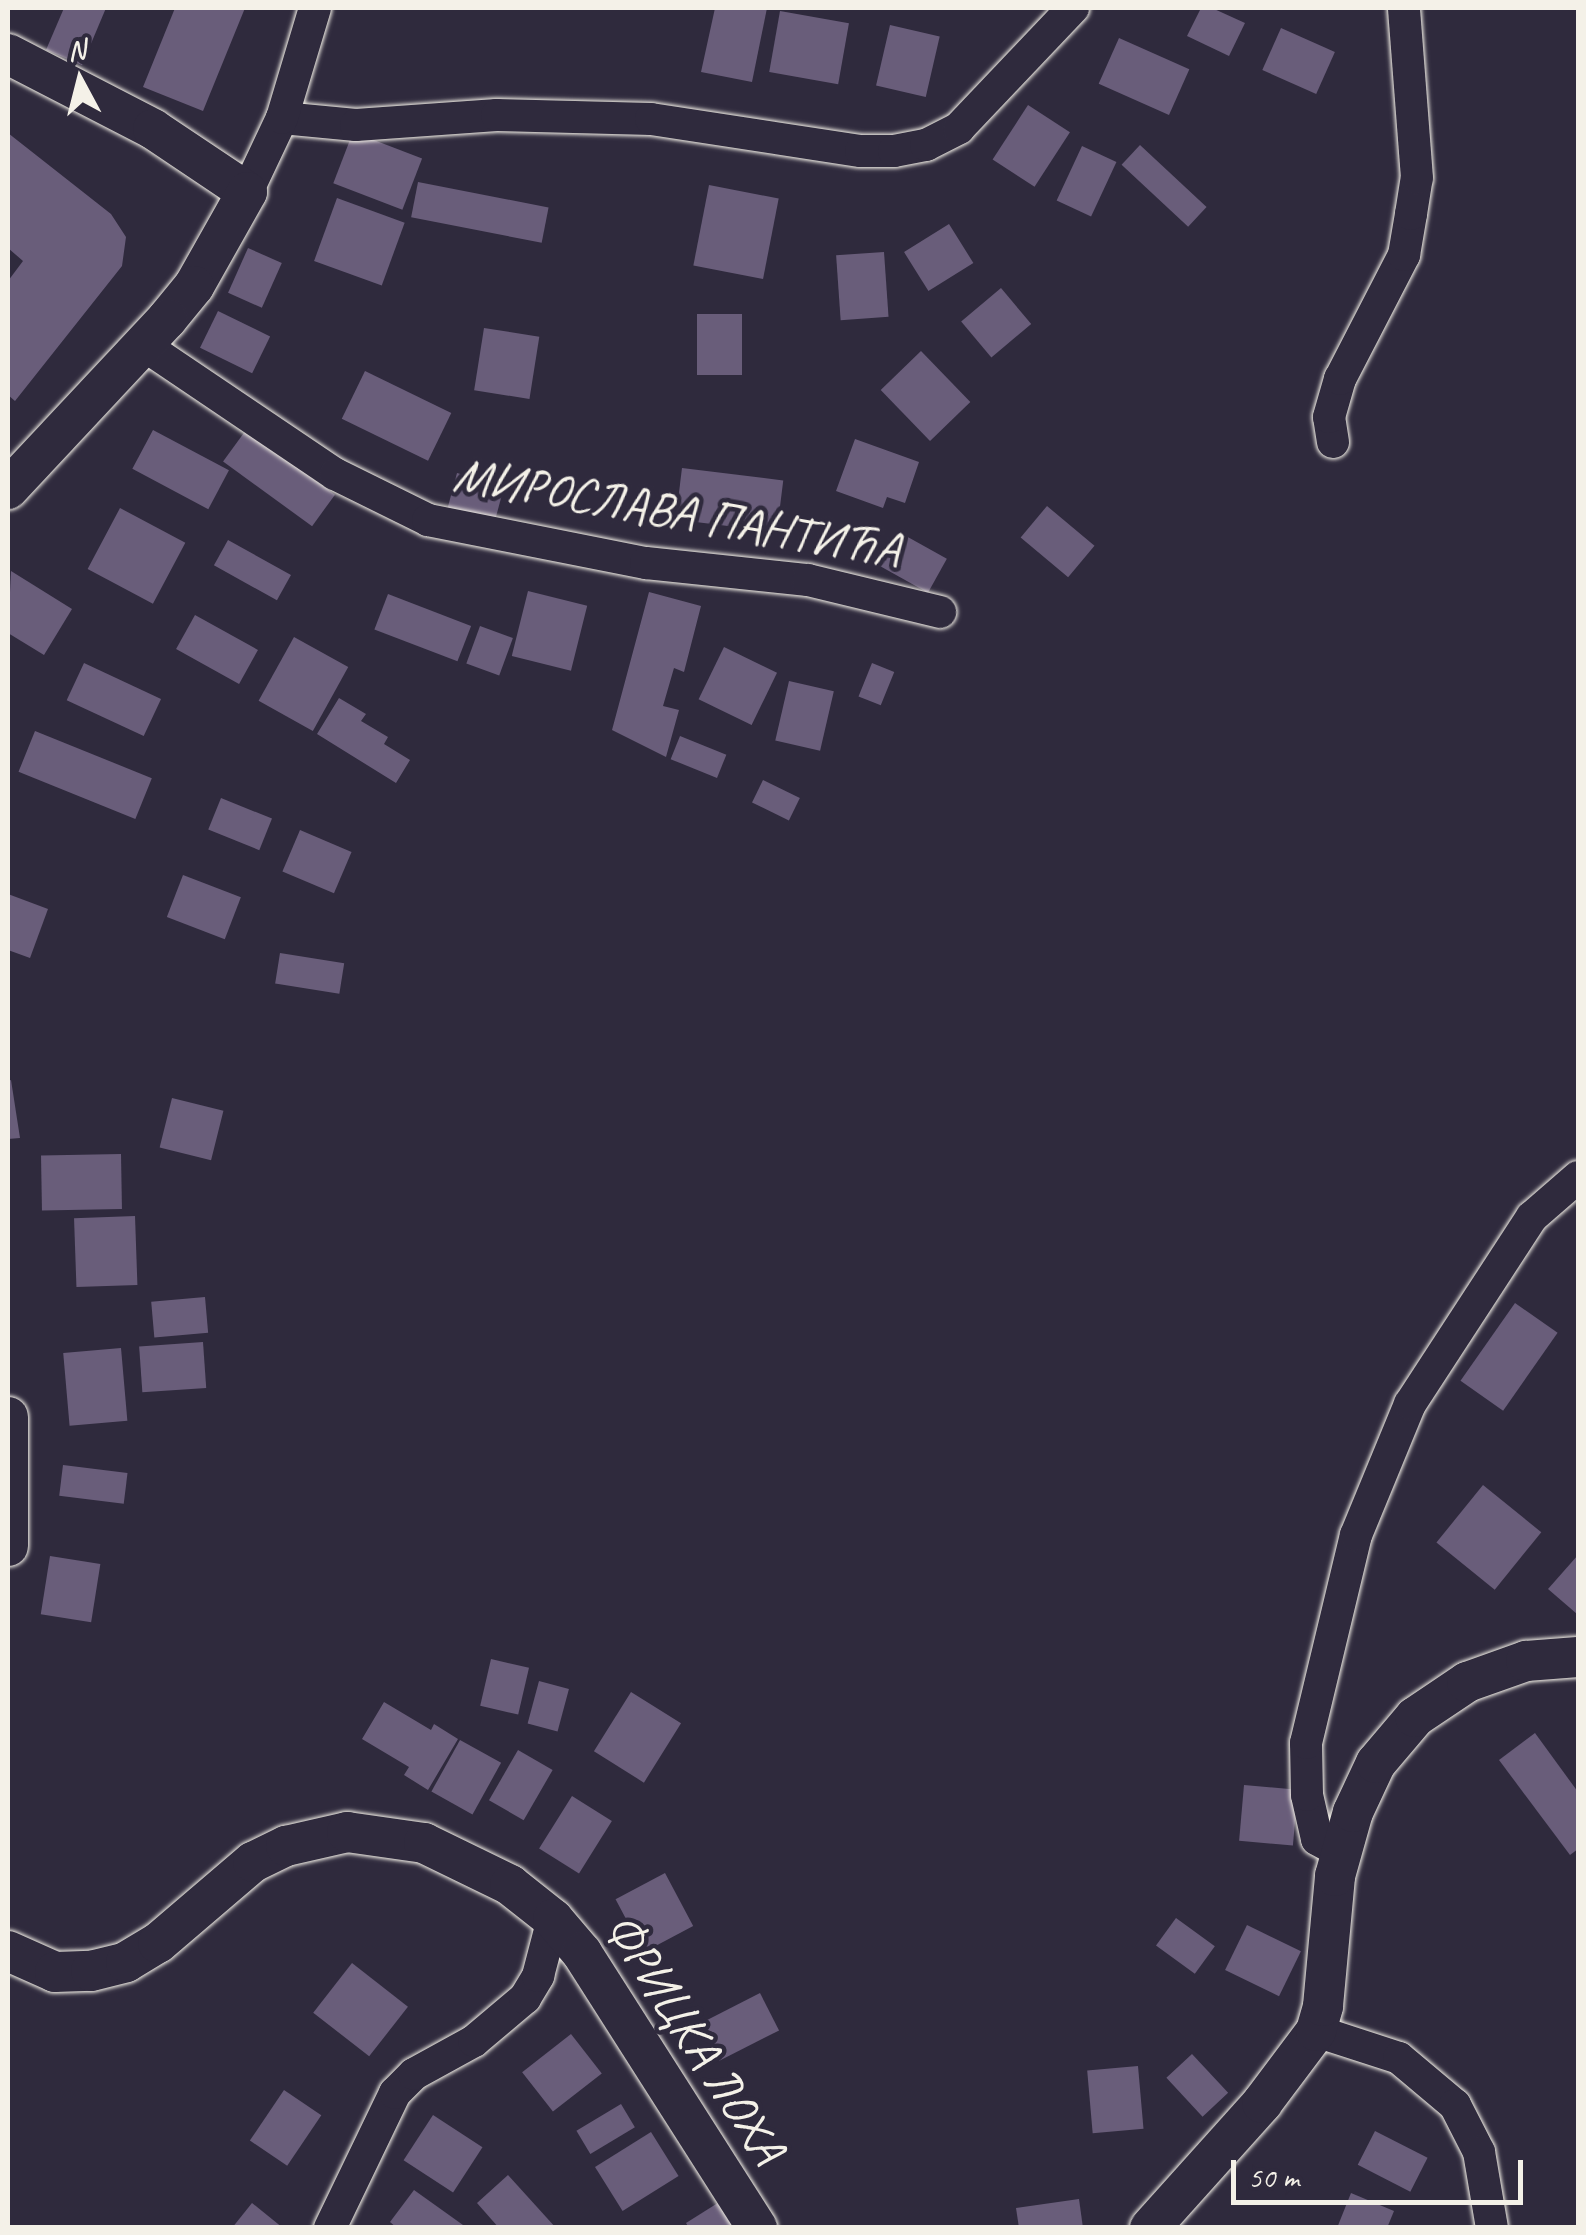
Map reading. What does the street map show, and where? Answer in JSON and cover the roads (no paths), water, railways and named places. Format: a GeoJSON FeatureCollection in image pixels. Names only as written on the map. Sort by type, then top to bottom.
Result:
{"type":"FeatureCollection","features":[{"type":"Feature","properties":{"kind":"street"},"geometry":{"type":"LineString","coordinates":[[8,488],[144,346],[194,286],[247,192],[282,118],[315,8]]}},
{"type":"Feature","properties":{"kind":"street"},"geometry":{"type":"LineString","coordinates":[[282,118],[356,125],[497,115],[634,118],[860,151],[894,151],[926,145],[959,128],[1073,8]]}},
{"type":"Feature","properties":{"kind":"street"},"geometry":{"type":"LineString","coordinates":[[1333,442],[1329,417],[1340,379],[1404,255],[1412,214],[1417,178],[1404,8]]}},
{"type":"Feature","properties":{"kind":"street"},"geometry":{"type":"LineString","coordinates":[[8,54],[153,129],[247,192]]}},
{"type":"Feature","properties":{"kind":"street","name":"МИРОСЛАВА ПАНТИЋА"},"geometry":{"type":"LineString","coordinates":[[144,346],[335,474],[428,520],[646,563],[821,582],[940,612]]}},
{"type":"Feature","properties":{"kind":"street"},"geometry":{"type":"LineString","coordinates":[[1341,1852],[1317,1839],[1307,1795],[1306,1743],[1356,1535],[1410,1404],[1532,1217],[1578,1177]]}},
{"type":"Feature","properties":{"kind":"street"},"geometry":{"type":"LineString","coordinates":[[8,1417],[8,1546]]}},
{"type":"Feature","properties":{"kind":"street"},"geometry":{"type":"LineString","coordinates":[[1150,2228],[1262,2103],[1316,2031],[1341,1852],[1360,1791],[1376,1762],[1415,1717],[1481,1677],[1526,1662],[1578,1657]]}},
{"type":"Feature","properties":{"kind":"street","name":"ФРИЦКА ЛОХА"},"geometry":{"type":"LineString","coordinates":[[8,1954],[55,1972],[91,1971],[126,1962],[158,1944],[252,1862],[316,1836],[348,1832],[403,1838],[467,1860],[510,1885],[553,1919],[608,1990],[757,2228]]}},
{"type":"Feature","properties":{"kind":"street"},"geometry":{"type":"LineString","coordinates":[[330,2228],[395,2093],[414,2074],[474,2041],[525,1998],[538,1976],[553,1919]]}},
{"type":"Feature","properties":{"kind":"street"},"geometry":{"type":"LineString","coordinates":[[1316,2031],[1398,2058],[1455,2105],[1478,2152],[1492,2228]]}}]}
